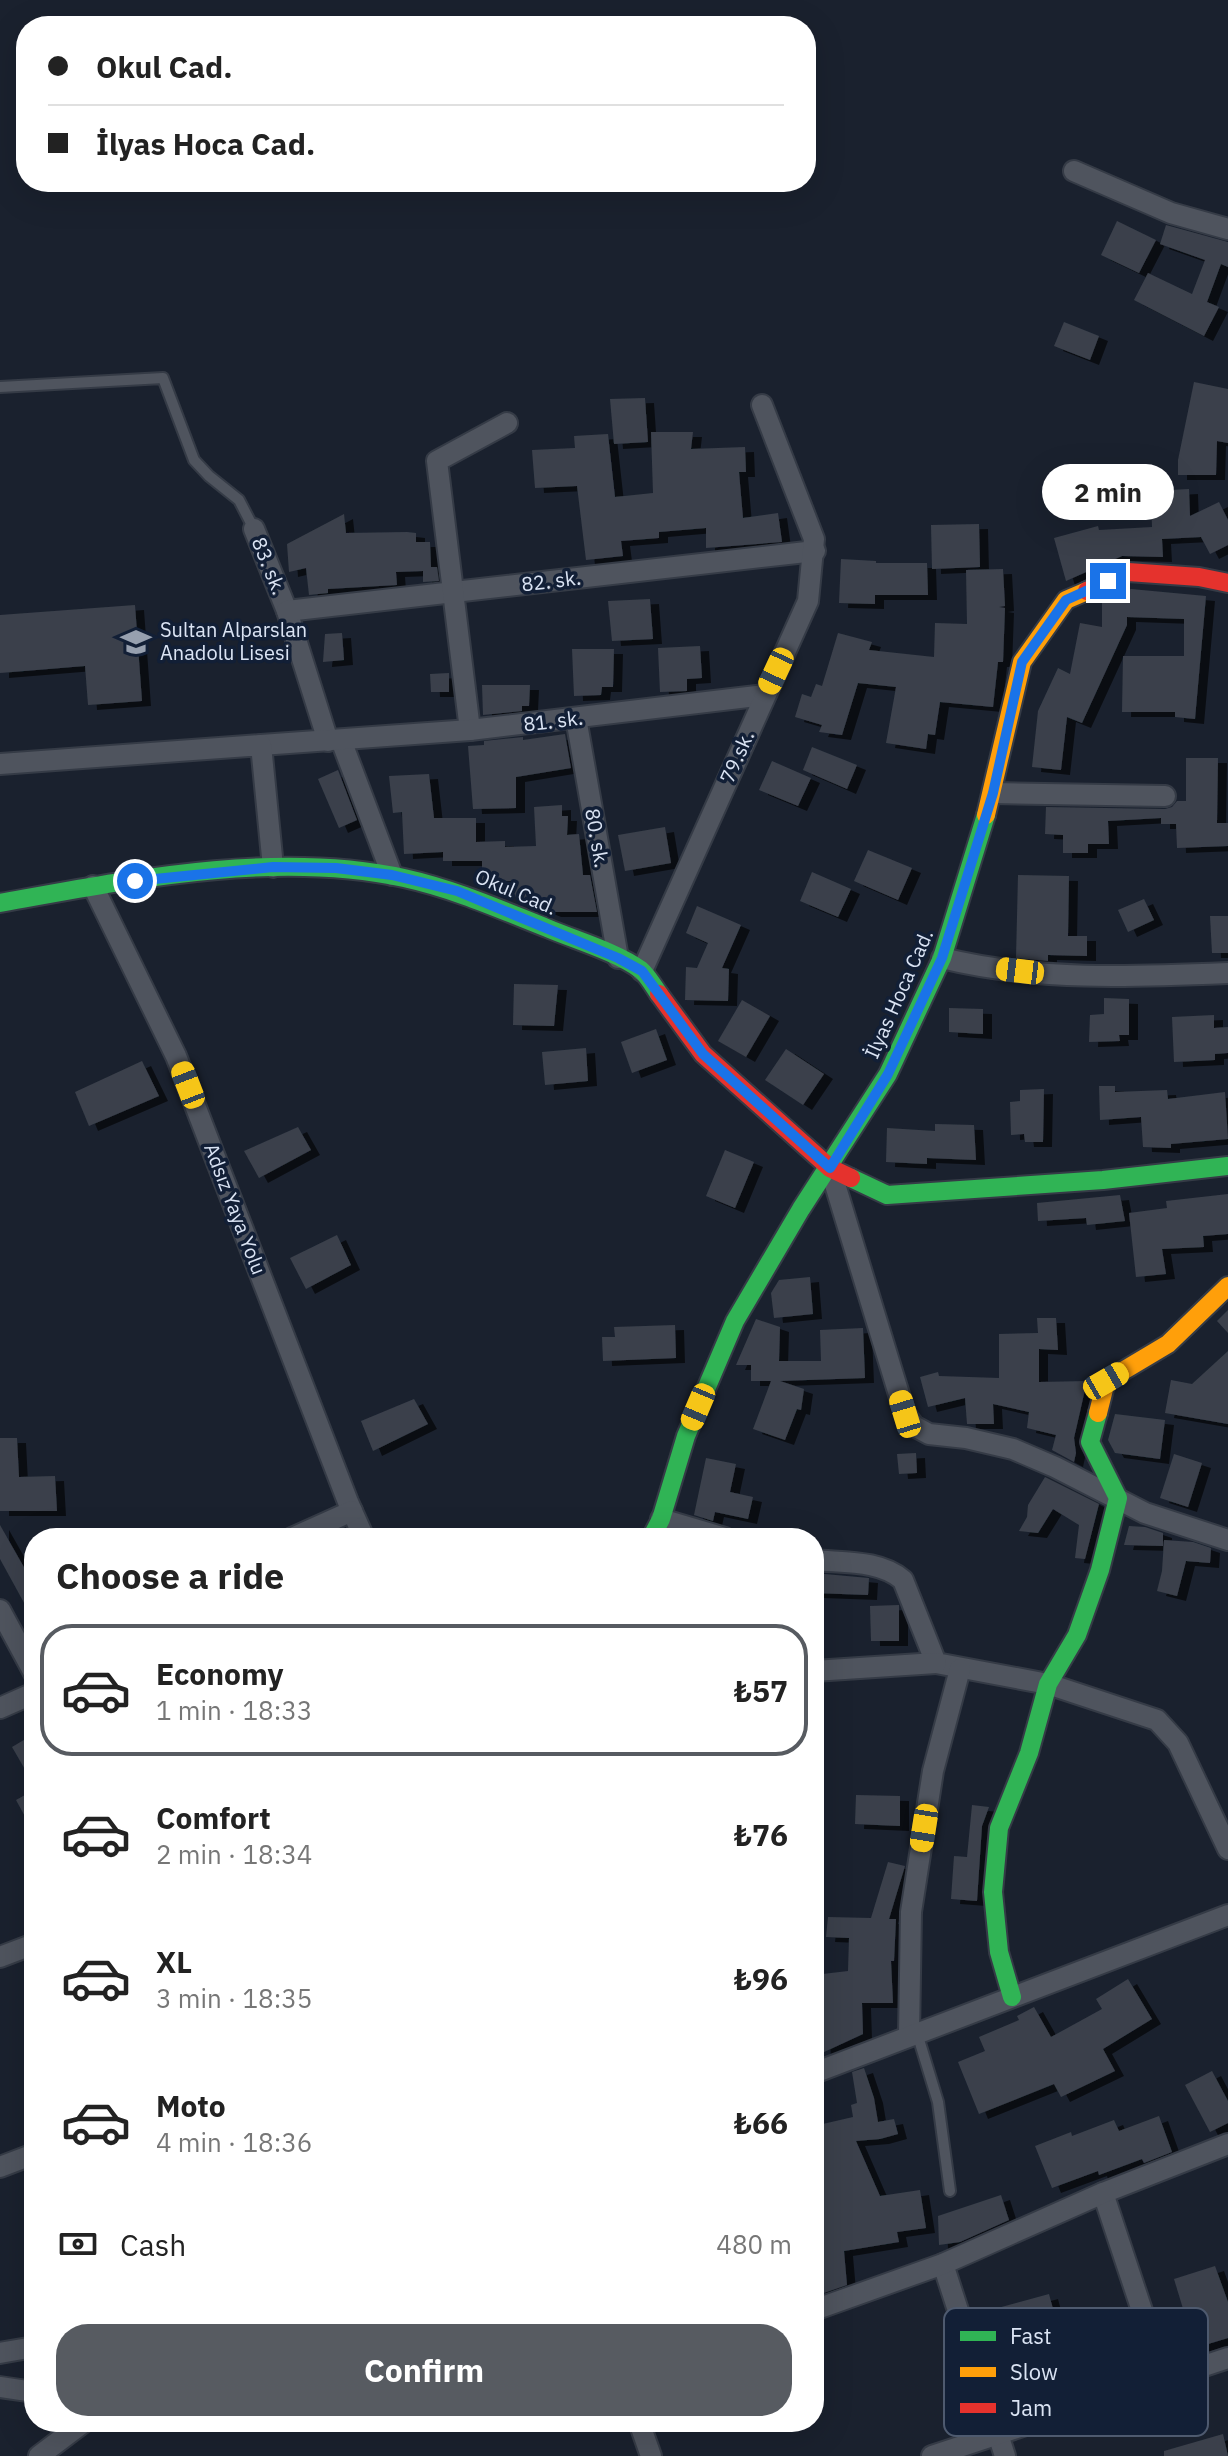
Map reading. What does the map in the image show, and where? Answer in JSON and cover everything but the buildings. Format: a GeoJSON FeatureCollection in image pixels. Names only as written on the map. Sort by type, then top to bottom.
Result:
{"type":"FeatureCollection","features":[{"type":"Feature","properties":{"kind":"street"},"geometry":{"type":"LineString","coordinates":[[1074,171],[1171,213],[1228,229]]}},
{"type":"Feature","properties":{"kind":"street"},"geometry":{"type":"LineString","coordinates":[[762,405],[814,545]]}},
{"type":"Feature","properties":{"kind":"street"},"geometry":{"type":"LineString","coordinates":[[470,730],[437,461],[507,423]]}},
{"type":"Feature","properties":{"kind":"street","name":"83. sk."},"geometry":{"type":"LineString","coordinates":[[254,529],[334,740],[392,875]]}},
{"type":"Feature","properties":{"kind":"street","name":"82. sk."},"geometry":{"type":"LineString","coordinates":[[287,611],[814,545]]}},
{"type":"Feature","properties":{"kind":"street","name":"79.sk."},"geometry":{"type":"LineString","coordinates":[[642,971],[808,601],[814,545]]}},
{"type":"Feature","properties":{"kind":"street","name":"İlyas Hoca Cad."},"geometry":{"type":"LineString","coordinates":[[656,1528],[686,1436],[735,1321],[801,1209],[888,1074],[942,958],[993,793],[1022,662],[1066,600],[1128,572],[1199,577],[1228,583]]}},
{"type":"Feature","properties":{"kind":"street","name":"81. sk."},"geometry":{"type":"LineString","coordinates":[[0,764],[470,730],[765,695]]}},
{"type":"Feature","properties":{"kind":"street","name":"80. sk."},"geometry":{"type":"LineString","coordinates":[[576,718],[618,958]]}},
{"type":"Feature","properties":{"kind":"street"},"geometry":{"type":"LineString","coordinates":[[261,745],[273,867]]}},
{"type":"Feature","properties":{"kind":"street"},"geometry":{"type":"LineString","coordinates":[[993,793],[1165,796]]}},
{"type":"Feature","properties":{"kind":"street","name":"Okul Cad."},"geometry":{"type":"LineString","coordinates":[[0,903],[93,886],[273,867],[336,868],[392,875],[457,891],[618,958],[642,971],[703,1054],[830,1168],[887,1195],[1103,1180],[1228,1166]]}},
{"type":"Feature","properties":{"kind":"street","name":"Adsız Yaya Yolu"},"geometry":{"type":"LineString","coordinates":[[93,886],[176,1056],[360,1528]]}},
{"type":"Feature","properties":{"kind":"street"},"geometry":{"type":"LineString","coordinates":[[942,958],[969,965],[1020,971],[1120,977],[1228,973]]}},
{"type":"Feature","properties":{"kind":"street"},"geometry":{"type":"LineString","coordinates":[[830,1168],[905,1414],[914,1426],[929,1434],[966,1438],[1013,1449],[1145,1513],[1228,1540]]}},
{"type":"Feature","properties":{"kind":"street"},"geometry":{"type":"LineString","coordinates":[[1012,1997],[999,1952],[993,1892],[999,1828],[1029,1753],[1048,1684],[1077,1635],[1100,1570],[1118,1498],[1090,1442],[1106,1381],[1168,1344],[1228,1286]]}},
{"type":"Feature","properties":{"kind":"street"},"geometry":{"type":"LineString","coordinates":[[314,1528],[352,1511]]}},
{"type":"Feature","properties":{"kind":"street"},"geometry":{"type":"LineString","coordinates":[[661,1519],[691,1528]]}},
{"type":"Feature","properties":{"kind":"street"},"geometry":{"type":"LineString","coordinates":[[824,1561],[882,1566],[903,1580],[936,1663]]}},
{"type":"Feature","properties":{"kind":"street"},"geometry":{"type":"LineString","coordinates":[[0,1610],[24,1650]]}},
{"type":"Feature","properties":{"kind":"street"},"geometry":{"type":"LineString","coordinates":[[824,1670],[936,1663],[1048,1684],[1157,1720],[1178,1743],[1228,1849]]}},
{"type":"Feature","properties":{"kind":"street"},"geometry":{"type":"LineString","coordinates":[[913,2035],[911,1912],[933,1771],[960,1669]]}},
{"type":"Feature","properties":{"kind":"street"},"geometry":{"type":"LineString","coordinates":[[0,1708],[24,1697]]}},
{"type":"Feature","properties":{"kind":"street"},"geometry":{"type":"LineString","coordinates":[[824,2069],[1228,1915]]}},
{"type":"Feature","properties":{"kind":"street"},"geometry":{"type":"LineString","coordinates":[[0,1957],[24,1948]]}},
{"type":"Feature","properties":{"kind":"street"},"geometry":{"type":"LineString","coordinates":[[824,2303],[943,2264],[1103,2193],[1228,2144]]}},
{"type":"Feature","properties":{"kind":"street"},"geometry":{"type":"LineString","coordinates":[[0,2167],[24,2158]]}},
{"type":"Feature","properties":{"kind":"street"},"geometry":{"type":"LineString","coordinates":[[1103,2193],[1141,2308]]}},
{"type":"Feature","properties":{"kind":"street"},"geometry":{"type":"LineString","coordinates":[[943,2264],[957,2308]]}},
{"type":"Feature","properties":{"kind":"street"},"geometry":{"type":"LineString","coordinates":[[0,2353],[24,2349]]}},
{"type":"Feature","properties":{"kind":"street"},"geometry":{"type":"LineString","coordinates":[[1208,2365],[1228,2358]]}},
{"type":"Feature","properties":{"kind":"street"},"geometry":{"type":"LineString","coordinates":[[0,2387],[24,2391]]}},
{"type":"Feature","properties":{"kind":"street"},"geometry":{"type":"LineString","coordinates":[[39,2456],[71,2432]]}},
{"type":"Feature","properties":{"kind":"street"},"geometry":{"type":"LineString","coordinates":[[643,2432],[651,2456]]}},
{"type":"Feature","properties":{"kind":"street"},"geometry":{"type":"LineString","coordinates":[[932,2456],[995,2436]]}},
{"type":"Feature","properties":{"kind":"street"},"geometry":{"type":"LineString","coordinates":[[998,2436],[1005,2456]]}},
{"type":"Feature","properties":{"kind":"lane"},"geometry":{"type":"LineString","coordinates":[[0,387],[163,378],[194,460],[239,500],[254,529]]}},
{"type":"Feature","properties":{"kind":"lane"},"geometry":{"type":"LineString","coordinates":[[913,2035],[938,2102],[950,2191]]}},
{"type":"Feature","properties":{"kind":"traffic: fast"},"geometry":{"type":"LineString","coordinates":[[656,1528],[686,1436],[735,1321],[801,1209],[888,1074],[942,958],[986,815]]}},
{"type":"Feature","properties":{"kind":"traffic: fast"},"geometry":{"type":"LineString","coordinates":[[0,903],[202,871],[304,867],[355,870],[441,888],[596,947],[641,970],[659,994]]}},
{"type":"Feature","properties":{"kind":"traffic: fast"},"geometry":{"type":"LineString","coordinates":[[851,1178],[887,1195],[1103,1180],[1228,1166]]}},
{"type":"Feature","properties":{"kind":"traffic: fast"},"geometry":{"type":"LineString","coordinates":[[1012,1997],[999,1952],[993,1892],[999,1828],[1029,1753],[1048,1684],[1077,1635],[1100,1570],[1118,1498],[1090,1442],[1098,1413]]}},
{"type":"Feature","properties":{"kind":"traffic: slow"},"geometry":{"type":"LineString","coordinates":[[986,815],[1022,662],[1066,600],[1087,591]]}},
{"type":"Feature","properties":{"kind":"traffic: slow"},"geometry":{"type":"LineString","coordinates":[[1098,1413],[1106,1381],[1168,1344],[1228,1286]]}},
{"type":"Feature","properties":{"kind":"traffic: jam"},"geometry":{"type":"LineString","coordinates":[[1087,591],[1128,572],[1199,577],[1228,583]]}},
{"type":"Feature","properties":{"kind":"traffic: jam"},"geometry":{"type":"LineString","coordinates":[[659,994],[703,1054],[830,1168],[851,1178]]}},
{"type":"Feature","properties":{"kind":"place","name":"Sultan Alparslan Anadolu Lisesi"},"geometry":{"type":"Point","coordinates":[136,642]}},
{"type":"Feature","properties":{"kind":"route"},"geometry":{"type":"LineString","coordinates":[[135,881],[273,867],[336,868],[392,875],[457,891],[618,958],[642,971],[703,1054],[830,1168],[888,1074],[942,958],[993,793],[1022,662],[1066,600],[1108,581]]}}]}
